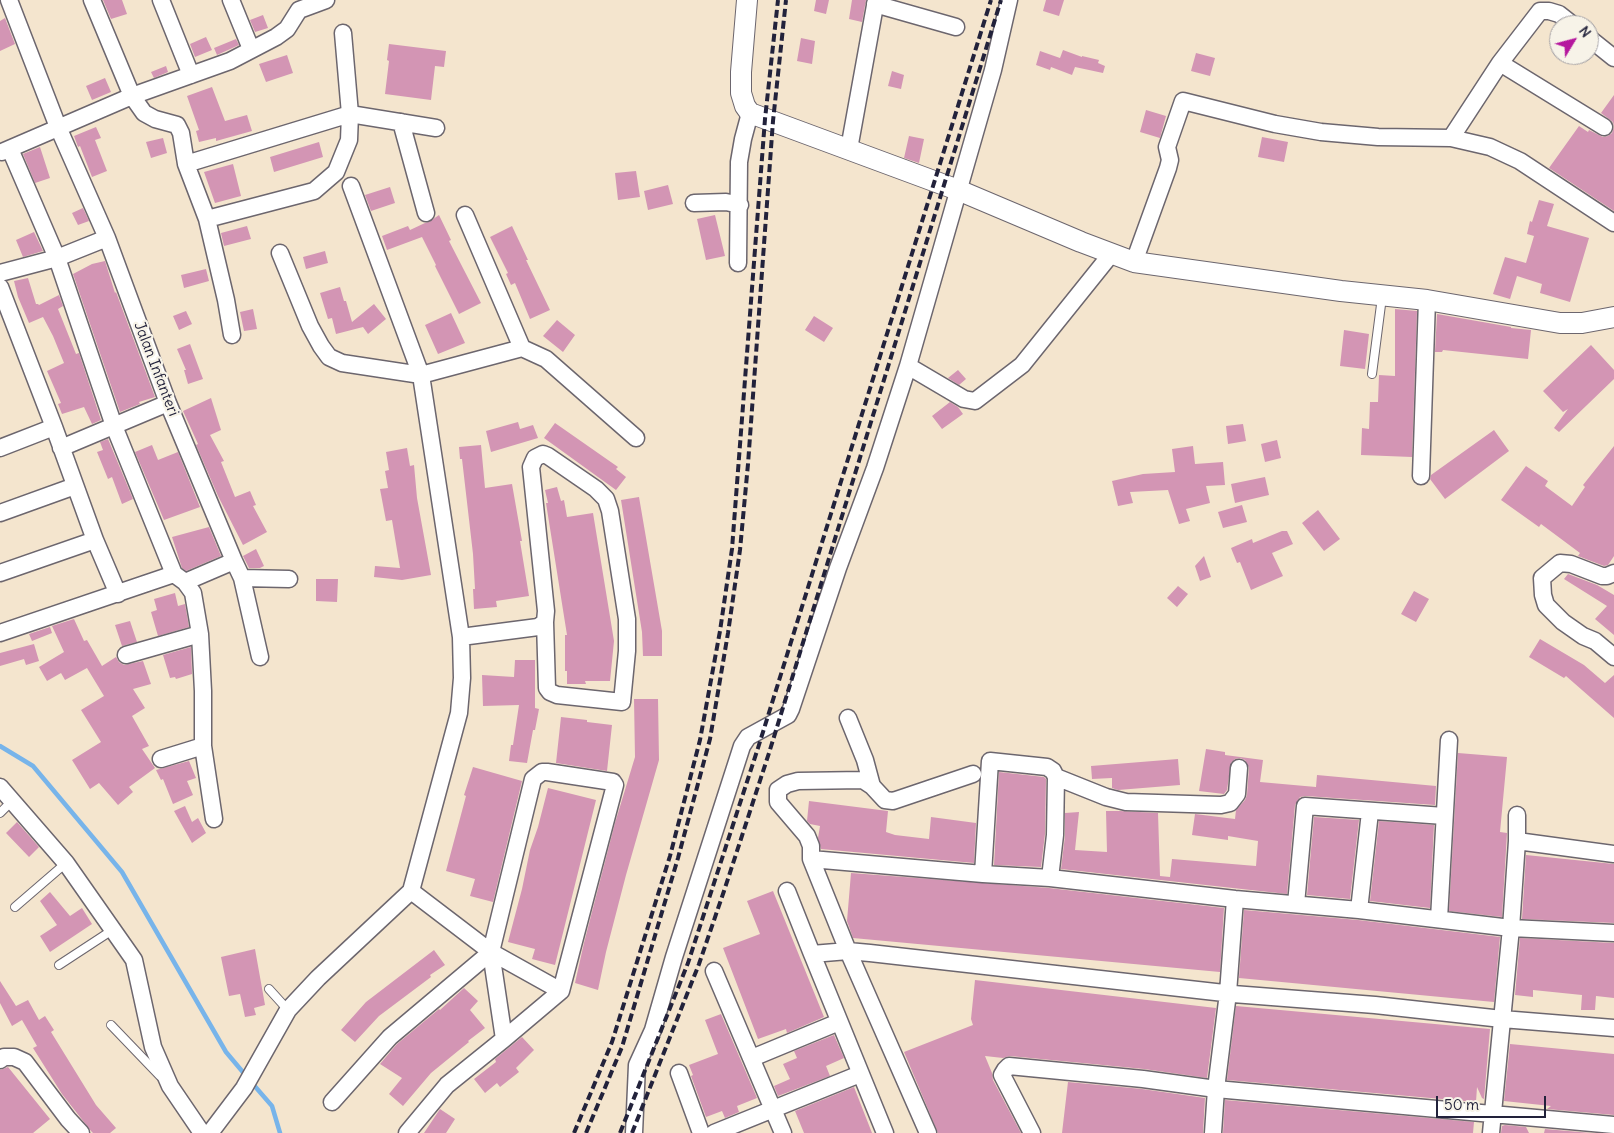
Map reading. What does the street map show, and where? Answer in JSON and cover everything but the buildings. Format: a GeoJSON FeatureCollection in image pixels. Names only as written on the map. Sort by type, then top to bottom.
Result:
{"type":"FeatureCollection","features":[{"type":"Feature","properties":{"kind":"street","name":"Jalan Infanteri"},"geometry":{"type":"LineString","coordinates":[[9,0],[58,128],[106,238],[168,403],[242,578],[260,657]]}},
{"type":"Feature","properties":{"kind":"street"},"geometry":{"type":"LineString","coordinates":[[92,0],[132,96],[144,113],[155,120],[177,125],[181,133],[186,164],[208,219],[232,335]]}},
{"type":"Feature","properties":{"kind":"street"},"geometry":{"type":"LineString","coordinates":[[161,0],[191,75]]}},
{"type":"Feature","properties":{"kind":"street"},"geometry":{"type":"LineString","coordinates":[[231,0],[251,49]]}},
{"type":"Feature","properties":{"kind":"street"},"geometry":{"type":"LineString","coordinates":[[214,819],[203,746],[200,634],[193,593],[180,578],[114,426],[56,258],[5,150],[132,96],[230,61],[276,37],[287,29],[296,5],[326,0]]}},
{"type":"Feature","properties":{"kind":"street"},"geometry":{"type":"LineString","coordinates":[[747,0],[740,72],[744,106],[750,112],[958,190],[1112,254],[1134,262],[1341,291],[1427,300],[1560,323],[1582,323],[1614,317]]}},
{"type":"Feature","properties":{"kind":"street"},"geometry":{"type":"LineString","coordinates":[[634,1133],[638,1065],[654,1030],[677,948],[742,746],[748,737],[788,715],[791,710],[838,568],[875,468],[908,366],[993,70],[1009,0]]}},
{"type":"Feature","properties":{"kind":"street"},"geometry":{"type":"LineString","coordinates":[[849,149],[876,2],[956,27]]}},
{"type":"Feature","properties":{"kind":"street"},"geometry":{"type":"LineString","coordinates":[[1451,138],[1500,63],[1540,11],[1560,15]]}},
{"type":"Feature","properties":{"kind":"street"},"geometry":{"type":"LineString","coordinates":[[208,219],[314,191],[336,172],[350,140],[350,114],[343,33]]}},
{"type":"Feature","properties":{"kind":"street"},"geometry":{"type":"LineString","coordinates":[[1599,46],[1614,58]]}},
{"type":"Feature","properties":{"kind":"street"},"geometry":{"type":"LineString","coordinates":[[1500,63],[1604,127]]}},
{"type":"Feature","properties":{"kind":"street"},"geometry":{"type":"LineString","coordinates":[[1134,262],[1168,168],[1170,160],[1168,146],[1184,101],[1275,124],[1321,132],[1378,137],[1451,138],[1490,147],[1520,161],[1614,223]]}},
{"type":"Feature","properties":{"kind":"street"},"geometry":{"type":"LineString","coordinates":[[738,263],[739,162],[750,112]]}},
{"type":"Feature","properties":{"kind":"street"},"geometry":{"type":"LineString","coordinates":[[186,164],[350,114],[436,128]]}},
{"type":"Feature","properties":{"kind":"street"},"geometry":{"type":"LineString","coordinates":[[401,122],[426,213]]}},
{"type":"Feature","properties":{"kind":"street"},"geometry":{"type":"LineString","coordinates":[[210,1133],[244,1088],[288,1010],[318,978],[411,891],[458,713],[462,678],[461,637],[421,375],[352,186]]}},
{"type":"Feature","properties":{"kind":"street"},"geometry":{"type":"LineString","coordinates":[[694,203],[726,202],[740,205]]}},
{"type":"Feature","properties":{"kind":"street"},"geometry":{"type":"LineString","coordinates":[[465,215],[522,348]]}},
{"type":"Feature","properties":{"kind":"street"},"geometry":{"type":"LineString","coordinates":[[0,273],[56,258],[106,238]]}},
{"type":"Feature","properties":{"kind":"street"},"geometry":{"type":"LineString","coordinates":[[280,253],[310,326],[321,346],[329,357],[342,364],[421,375],[522,348],[546,359],[636,438]]}},
{"type":"Feature","properties":{"kind":"street"},"geometry":{"type":"LineString","coordinates":[[908,366],[964,399],[975,401],[1022,365],[1112,254]]}},
{"type":"Feature","properties":{"kind":"street"},"geometry":{"type":"LineString","coordinates":[[0,287],[95,540],[118,594]]}},
{"type":"Feature","properties":{"kind":"street"},"geometry":{"type":"LineString","coordinates":[[1421,476],[1427,300]]}},
{"type":"Feature","properties":{"kind":"street"},"geometry":{"type":"LineString","coordinates":[[61,448],[168,403]]}},
{"type":"Feature","properties":{"kind":"street"},"geometry":{"type":"LineString","coordinates":[[0,448],[54,427]]}},
{"type":"Feature","properties":{"kind":"street"},"geometry":{"type":"LineString","coordinates":[[461,637],[538,627],[545,622],[546,611],[531,467],[535,458],[543,454],[596,489],[606,499],[610,511],[626,619],[627,651],[622,702],[557,695],[550,692],[547,688],[545,622]]}},
{"type":"Feature","properties":{"kind":"street"},"geometry":{"type":"LineString","coordinates":[[0,513],[75,486]]}},
{"type":"Feature","properties":{"kind":"street"},"geometry":{"type":"LineString","coordinates":[[0,574],[95,540]]}},
{"type":"Feature","properties":{"kind":"street"},"geometry":{"type":"LineString","coordinates":[[0,632],[109,595],[180,578],[234,561]]}},
{"type":"Feature","properties":{"kind":"street"},"geometry":{"type":"LineString","coordinates":[[1614,573],[1602,576],[1570,564],[1560,563],[1542,578],[1543,595],[1546,605],[1563,622],[1583,636],[1595,641],[1614,657]]}},
{"type":"Feature","properties":{"kind":"street"},"geometry":{"type":"LineString","coordinates":[[242,578],[289,579]]}},
{"type":"Feature","properties":{"kind":"street"},"geometry":{"type":"LineString","coordinates":[[126,655],[200,634]]}},
{"type":"Feature","properties":{"kind":"street"},"geometry":{"type":"LineString","coordinates":[[848,718],[865,760],[872,786]]}},
{"type":"Feature","properties":{"kind":"street"},"geometry":{"type":"LineString","coordinates":[[1438,919],[1449,740]]}},
{"type":"Feature","properties":{"kind":"street"},"geometry":{"type":"LineString","coordinates":[[161,759],[203,746]]}},
{"type":"Feature","properties":{"kind":"street"},"geometry":{"type":"LineString","coordinates":[[983,874],[990,761],[1047,767],[1056,777],[1055,835],[1050,878]]}},
{"type":"Feature","properties":{"kind":"street"},"geometry":{"type":"LineString","coordinates":[[1056,777],[1106,797],[1126,802],[1220,806],[1230,803],[1237,794],[1239,768]]}},
{"type":"Feature","properties":{"kind":"street"},"geometry":{"type":"LineString","coordinates":[[408,1133],[447,1085],[504,1039],[561,991],[615,785],[613,782],[547,772],[542,772],[533,779],[491,952],[504,1039]]}},
{"type":"Feature","properties":{"kind":"street"},"geometry":{"type":"LineString","coordinates":[[928,1133],[848,952],[811,859],[811,846],[807,836],[778,802],[778,790],[787,784],[798,781],[863,780],[872,786],[885,800],[893,801],[973,774]]}},
{"type":"Feature","properties":{"kind":"street"},"geometry":{"type":"LineString","coordinates":[[0,787],[66,863],[134,960],[153,1047],[170,1086],[202,1133]]}},
{"type":"Feature","properties":{"kind":"street"},"geometry":{"type":"LineString","coordinates":[[1296,904],[1305,806],[1444,816]]}},
{"type":"Feature","properties":{"kind":"street"},"geometry":{"type":"LineString","coordinates":[[1359,910],[1370,812]]}},
{"type":"Feature","properties":{"kind":"street"},"geometry":{"type":"LineString","coordinates":[[1491,1133],[1512,928],[1517,815]]}},
{"type":"Feature","properties":{"kind":"street"},"geometry":{"type":"LineString","coordinates":[[1517,841],[1612,851]]}},
{"type":"Feature","properties":{"kind":"street"},"geometry":{"type":"LineString","coordinates":[[811,859],[1050,878],[1235,900],[1359,910],[1512,928],[1614,934]]}},
{"type":"Feature","properties":{"kind":"street"},"geometry":{"type":"LineString","coordinates":[[411,891],[491,952],[561,991]]}},
{"type":"Feature","properties":{"kind":"street"},"geometry":{"type":"LineString","coordinates":[[787,891],[860,1074],[886,1133]]}},
{"type":"Feature","properties":{"kind":"street"},"geometry":{"type":"LineString","coordinates":[[1213,1133],[1216,1089],[1228,993],[1235,900]]}},
{"type":"Feature","properties":{"kind":"street"},"geometry":{"type":"LineString","coordinates":[[332,1102],[390,1037],[491,952]]}},
{"type":"Feature","properties":{"kind":"street"},"geometry":{"type":"LineString","coordinates":[[812,954],[848,952],[1228,993],[1614,1028]]}},
{"type":"Feature","properties":{"kind":"street"},"geometry":{"type":"LineString","coordinates":[[714,971],[783,1133]]}},
{"type":"Feature","properties":{"kind":"street"},"geometry":{"type":"LineString","coordinates":[[752,1058],[839,1022]]}},
{"type":"Feature","properties":{"kind":"street"},"geometry":{"type":"LineString","coordinates":[[0,1060],[4,1057],[14,1057],[25,1062],[80,1133]]}},
{"type":"Feature","properties":{"kind":"street"},"geometry":{"type":"LineString","coordinates":[[1032,1133],[1002,1075],[1009,1066],[1143,1079],[1216,1089],[1614,1125]]}},
{"type":"Feature","properties":{"kind":"street"},"geometry":{"type":"LineString","coordinates":[[679,1073],[701,1133]]}},
{"type":"Feature","properties":{"kind":"street"},"geometry":{"type":"LineString","coordinates":[[714,1133],[860,1074]]}},
{"type":"Feature","properties":{"kind":"lane"},"geometry":{"type":"LineString","coordinates":[[1372,374],[1382,295]]}},
{"type":"Feature","properties":{"kind":"lane"},"geometry":{"type":"LineString","coordinates":[[0,813],[13,800]]}},
{"type":"Feature","properties":{"kind":"lane"},"geometry":{"type":"LineString","coordinates":[[15,907],[66,863]]}},
{"type":"Feature","properties":{"kind":"lane"},"geometry":{"type":"LineString","coordinates":[[59,966],[114,929]]}},
{"type":"Feature","properties":{"kind":"lane"},"geometry":{"type":"LineString","coordinates":[[269,989],[288,1010]]}},
{"type":"Feature","properties":{"kind":"lane"},"geometry":{"type":"LineString","coordinates":[[111,1025],[170,1086]]}},
{"type":"Feature","properties":{"kind":"waterway"},"geometry":{"type":"LineString","coordinates":[[0,746],[33,766],[122,872],[226,1052],[247,1077]]}},
{"type":"Feature","properties":{"kind":"waterway"},"geometry":{"type":"LineString","coordinates":[[252,1083],[272,1106],[280,1133]]}},
{"type":"Feature","properties":{"kind":"railway"},"geometry":{"type":"LineString","coordinates":[[574,1133],[612,1042],[670,856],[700,740],[720,631],[732,549],[765,119],[778,0]]}},
{"type":"Feature","properties":{"kind":"railway"},"geometry":{"type":"LineString","coordinates":[[586,1133],[622,1047],[678,858],[710,739],[740,550],[773,121],[786,0]]}},
{"type":"Feature","properties":{"kind":"railway"},"geometry":{"type":"LineString","coordinates":[[620,1133],[688,963],[758,748],[991,0]]}},
{"type":"Feature","properties":{"kind":"railway"},"geometry":{"type":"LineString","coordinates":[[632,1133],[699,964],[769,753],[1001,0]]}}]}
